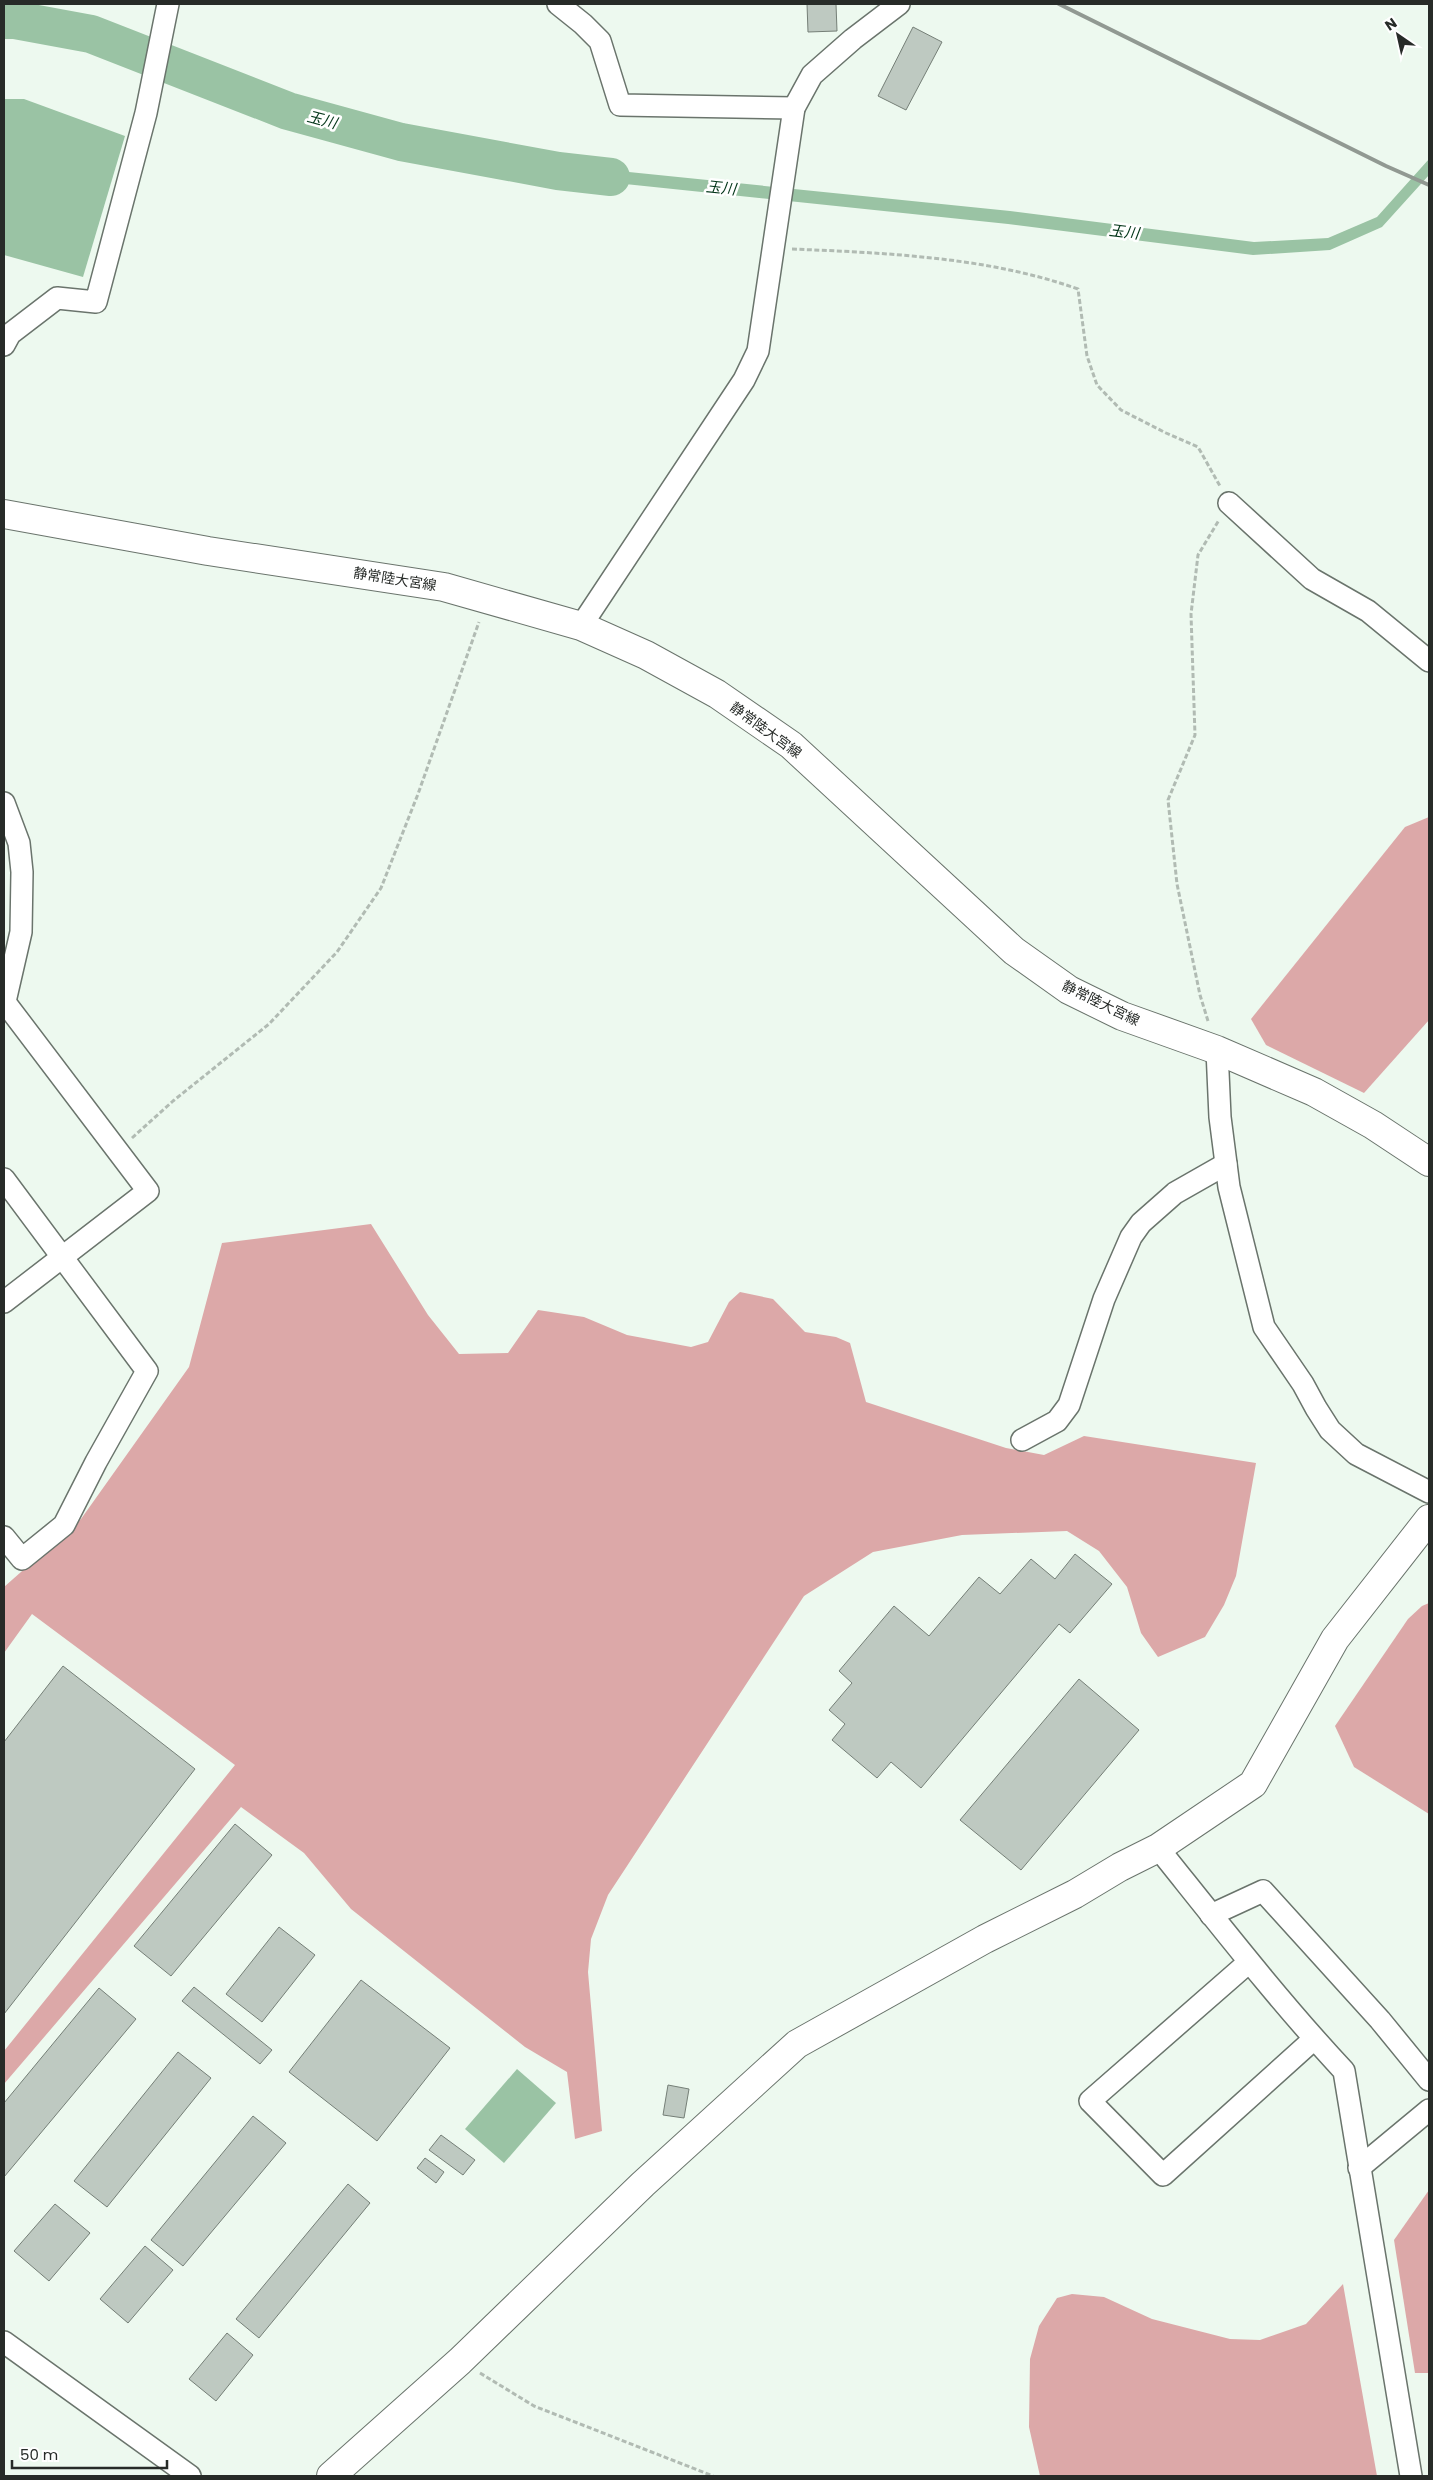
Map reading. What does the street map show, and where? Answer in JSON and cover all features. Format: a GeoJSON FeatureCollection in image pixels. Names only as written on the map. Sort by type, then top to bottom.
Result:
{"type":"FeatureCollection","features":[{"type":"Feature","properties":{"kind":"main road","name":"静常陸大宮線"},"geometry":{"type":"LineString","coordinates":[[4,514],[208,550],[378,575],[444,587],[488,597],[581,626],[646,655],[717,694],[791,745],[1014,951],[1069,990],[1122,1016],[1217,1050],[1314,1092],[1373,1125],[1429,1162]]}},
{"type":"Feature","properties":{"kind":"main road"},"geometry":{"type":"LineString","coordinates":[[331,2476],[460,2362],[643,2184],[797,2044],[977,1943],[1075,1894],[1120,1867],[1158,1848],[1253,1784],[1335,1639],[1429,1519]]}},
{"type":"Feature","properties":{"kind":"street"},"geometry":{"type":"LineString","coordinates":[[4,345],[10,334],[56,298],[96,302],[146,114],[168,4]]}},
{"type":"Feature","properties":{"kind":"street"},"geometry":{"type":"LineString","coordinates":[[558,4],[584,24],[600,41],[620,105],[794,108]]}},
{"type":"Feature","properties":{"kind":"street"},"geometry":{"type":"LineString","coordinates":[[581,626],[747,373],[758,351],[794,108],[812,75],[853,39],[899,4]]}},
{"type":"Feature","properties":{"kind":"street"},"geometry":{"type":"LineString","coordinates":[[1229,503],[1312,579],[1368,611],[1429,661]]}},
{"type":"Feature","properties":{"kind":"street"},"geometry":{"type":"LineString","coordinates":[[4,803],[19,843],[22,872],[21,932],[4,1003],[116,1152],[148,1191],[64,1258],[4,1302]]}},
{"type":"Feature","properties":{"kind":"street"},"geometry":{"type":"LineString","coordinates":[[1217,1050],[1220,1116],[1229,1187],[1264,1327],[1303,1384],[1330,1430],[1356,1454],[1429,1492]]}},
{"type":"Feature","properties":{"kind":"street"},"geometry":{"type":"LineString","coordinates":[[1022,1440],[1057,1421],[1069,1405],[1104,1299],[1131,1237],[1141,1222],[1175,1194],[1226,1164]]}},
{"type":"Feature","properties":{"kind":"street"},"geometry":{"type":"LineString","coordinates":[[4,1179],[147,1371],[96,1462],[64,1525],[22,1559],[4,1537]]}},
{"type":"Feature","properties":{"kind":"street"},"geometry":{"type":"LineString","coordinates":[[1158,1848],[1249,1962],[1314,2039],[1344,2071],[1411,2476]]}},
{"type":"Feature","properties":{"kind":"street"},"geometry":{"type":"LineString","coordinates":[[1211,1915],[1263,1891],[1380,2020],[1429,2080]]}},
{"type":"Feature","properties":{"kind":"street"},"geometry":{"type":"LineString","coordinates":[[1249,1962],[1090,2101],[1162,2175],[1314,2039]]}},
{"type":"Feature","properties":{"kind":"street"},"geometry":{"type":"LineString","coordinates":[[1359,2168],[1429,2110]]}},
{"type":"Feature","properties":{"kind":"street"},"geometry":{"type":"LineString","coordinates":[[4,2342],[190,2476]]}},
{"type":"Feature","properties":{"kind":"path"},"geometry":{"type":"LineString","coordinates":[[773,244],[896,253],[1039,275],[1078,289],[1087,356],[1097,385],[1121,410],[1198,447],[1229,503],[1198,555],[1191,614],[1195,735],[1168,800],[1177,884],[1200,995],[1217,1050]]}},
{"type":"Feature","properties":{"kind":"path"},"geometry":{"type":"LineString","coordinates":[[116,1152],[173,1100],[268,1024],[337,952],[381,888],[418,794],[488,597]]}},
{"type":"Feature","properties":{"kind":"path"},"geometry":{"type":"LineString","coordinates":[[460,2362],[534,2406],[713,2476]]}},
{"type":"Feature","properties":{"kind":"shaded area"},"geometry":{"type":"Polygon","coordinates":[[[1429,817],[1429,1020],[1364,1093],[1266,1045],[1251,1019],[1405,827],[1429,817]]]}},
{"type":"Feature","properties":{"kind":"shaded area"},"geometry":{"type":"Polygon","coordinates":[[[371,1224],[428,1315],[459,1354],[508,1353],[538,1310],[584,1317],[627,1335],[691,1347],[708,1342],[729,1302],[740,1292],[773,1299],[805,1332],[836,1337],[850,1343],[866,1402],[1006,1448],[1044,1455],[1084,1436],[1256,1463],[1236,1576],[1224,1605],[1205,1637],[1158,1657],[1141,1633],[1127,1587],[1099,1551],[1067,1531],[962,1535],[873,1552],[804,1596],[608,1895],[591,1939],[588,1972],[602,2131],[575,2139],[567,2072],[525,2047],[351,1909],[304,1853],[241,1807],[4,2084],[4,2051],[235,1765],[32,1614],[4,1653],[4,1587],[81,1519],[189,1367],[222,1243],[371,1224]]]}},
{"type":"Feature","properties":{"kind":"shaded area"},"geometry":{"type":"Polygon","coordinates":[[[1429,1603],[1429,1814],[1354,1767],[1335,1726],[1408,1619],[1422,1606],[1429,1603]]]}},
{"type":"Feature","properties":{"kind":"shaded area"},"geometry":{"type":"Polygon","coordinates":[[[1429,2190],[1429,2373],[1415,2373],[1394,2240],[1429,2190]]]}},
{"type":"Feature","properties":{"kind":"shaded area"},"geometry":{"type":"Polygon","coordinates":[[[1343,2284],[1377,2476],[1040,2476],[1029,2427],[1030,2359],[1039,2326],[1057,2298],[1072,2294],[1104,2297],[1152,2319],[1230,2339],[1260,2340],[1306,2324],[1343,2284]]]}},
{"type":"Feature","properties":{"kind":"water"},"geometry":{"type":"Polygon","coordinates":[[[4,99],[24,99],[125,136],[83,277],[4,255],[4,99]]]}},
{"type":"Feature","properties":{"kind":"water"},"geometry":{"type":"Polygon","coordinates":[[[1429,159],[1429,175],[1382,227],[1330,250],[1253,255],[1008,224],[558,177],[560,165],[1010,211],[1254,242],[1328,238],[1377,217],[1429,159]]]}},
{"type":"Feature","properties":{"kind":"water"},"geometry":{"type":"Polygon","coordinates":[[[517,2069],[556,2103],[504,2163],[465,2129],[517,2069]]]}},
{"type":"Feature","properties":{"kind":"building"},"geometry":{"type":"Polygon","coordinates":[[[807,4],[836,4],[837,31],[808,32],[807,4]]]}},
{"type":"Feature","properties":{"kind":"building"},"geometry":{"type":"Polygon","coordinates":[[[913,27],[942,42],[906,110],[878,96],[913,27]]]}},
{"type":"Feature","properties":{"kind":"building"},"geometry":{"type":"Polygon","coordinates":[[[1075,1554],[1112,1584],[1070,1633],[1059,1624],[921,1788],[891,1762],[877,1778],[832,1740],[845,1724],[829,1710],[852,1683],[839,1671],[894,1606],[929,1636],[979,1577],[1000,1594],[1031,1559],[1055,1579],[1075,1554]]]}},
{"type":"Feature","properties":{"kind":"building"},"geometry":{"type":"Polygon","coordinates":[[[63,1666],[195,1769],[4,2014],[4,1742],[63,1666]]]}},
{"type":"Feature","properties":{"kind":"building"},"geometry":{"type":"Polygon","coordinates":[[[1079,1679],[1139,1730],[1021,1870],[960,1820],[1079,1679]]]}},
{"type":"Feature","properties":{"kind":"building"},"geometry":{"type":"Polygon","coordinates":[[[235,1824],[272,1855],[171,1976],[134,1946],[235,1824]]]}},
{"type":"Feature","properties":{"kind":"building"},"geometry":{"type":"Polygon","coordinates":[[[279,1927],[315,1955],[262,2022],[226,1994],[279,1927]]]}},
{"type":"Feature","properties":{"kind":"building"},"geometry":{"type":"Polygon","coordinates":[[[361,1980],[450,2048],[377,2141],[289,2072],[361,1980]]]}},
{"type":"Feature","properties":{"kind":"building"},"geometry":{"type":"Polygon","coordinates":[[[194,1987],[272,2050],[260,2064],[182,2001],[194,1987]]]}},
{"type":"Feature","properties":{"kind":"building"},"geometry":{"type":"Polygon","coordinates":[[[99,1988],[136,2019],[4,2177],[4,2103],[99,1988]]]}},
{"type":"Feature","properties":{"kind":"building"},"geometry":{"type":"Polygon","coordinates":[[[178,2052],[211,2078],[107,2207],[74,2181],[178,2052]]]}},
{"type":"Feature","properties":{"kind":"building"},"geometry":{"type":"Polygon","coordinates":[[[668,2085],[689,2089],[684,2118],[663,2115],[668,2085]]]}},
{"type":"Feature","properties":{"kind":"building"},"geometry":{"type":"Polygon","coordinates":[[[253,2116],[286,2143],[183,2266],[151,2240],[253,2116]]]}},
{"type":"Feature","properties":{"kind":"building"},"geometry":{"type":"Polygon","coordinates":[[[441,2135],[475,2160],[463,2175],[429,2150],[441,2135]]]}},
{"type":"Feature","properties":{"kind":"building"},"geometry":{"type":"Polygon","coordinates":[[[425,2158],[444,2172],[436,2183],[417,2168],[425,2158]]]}},
{"type":"Feature","properties":{"kind":"building"},"geometry":{"type":"Polygon","coordinates":[[[348,2184],[370,2203],[259,2338],[236,2319],[348,2184]]]}},
{"type":"Feature","properties":{"kind":"building"},"geometry":{"type":"Polygon","coordinates":[[[55,2204],[90,2233],[49,2281],[14,2251],[55,2204]]]}},
{"type":"Feature","properties":{"kind":"building"},"geometry":{"type":"Polygon","coordinates":[[[145,2246],[173,2270],[128,2323],[100,2299],[145,2246]]]}},
{"type":"Feature","properties":{"kind":"building"},"geometry":{"type":"Polygon","coordinates":[[[227,2333],[253,2355],[216,2401],[189,2379],[227,2333]]]}},
{"type":"Feature","properties":{"kind":"waterway","name":"玉川"},"geometry":{"type":"LineString","coordinates":[[4,20],[15,20],[91,34],[288,111],[401,142],[558,171],[611,177]]}},
{"type":"Feature","properties":{"kind":"railway"},"geometry":{"type":"LineString","coordinates":[[1059,4],[1386,166],[1429,185]]}}]}
